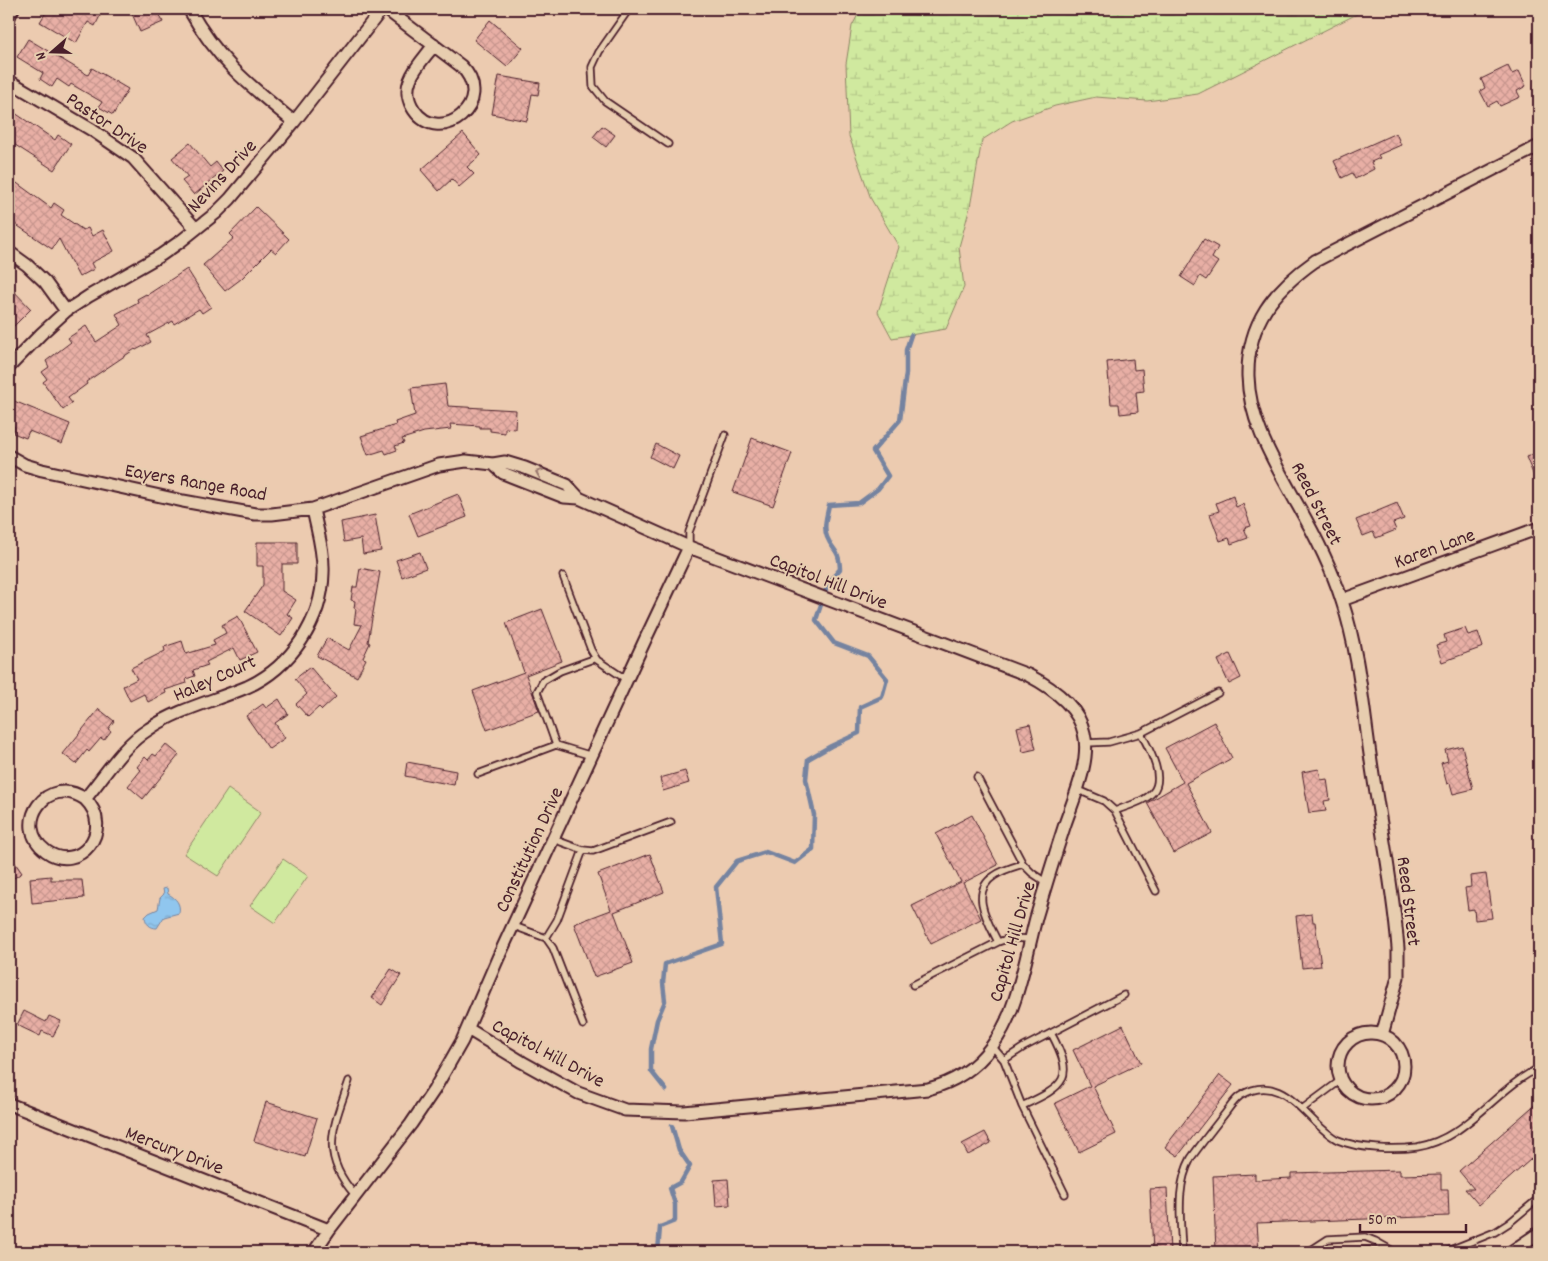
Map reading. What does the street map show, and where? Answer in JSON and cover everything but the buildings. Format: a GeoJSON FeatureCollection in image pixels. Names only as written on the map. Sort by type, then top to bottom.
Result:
{"type":"FeatureCollection","features":[{"type":"Feature","properties":{"kind":"street"},"geometry":{"type":"LineString","coordinates":[[9,16],[14,9]]}},
{"type":"Feature","properties":{"kind":"street"},"geometry":{"type":"LineString","coordinates":[[189,9],[203,33],[229,66],[294,122]]}},
{"type":"Feature","properties":{"kind":"street","name":"Nevins Drive"},"geometry":{"type":"LineString","coordinates":[[9,367],[41,334],[66,312],[89,296],[161,255],[196,229],[230,199],[294,122],[382,9]]}},
{"type":"Feature","properties":{"kind":"street"},"geometry":{"type":"LineString","coordinates":[[386,9],[434,45],[466,71],[470,77],[473,91],[470,105],[461,116],[449,123],[434,124],[421,118],[412,107],[408,94],[412,74],[434,45]]}},
{"type":"Feature","properties":{"kind":"street","name":"Pastor Drive"},"geometry":{"type":"LineString","coordinates":[[9,81],[92,130],[133,158],[196,229]]}},
{"type":"Feature","properties":{"kind":"street","name":"Reed Street"},"geometry":{"type":"LineString","coordinates":[[1382,1035],[1398,976],[1397,932],[1350,628],[1342,600],[1318,542],[1263,439],[1252,408],[1249,391],[1248,361],[1257,326],[1264,311],[1285,284],[1315,261],[1539,146]]}},
{"type":"Feature","properties":{"kind":"street"},"geometry":{"type":"LineString","coordinates":[[9,252],[27,265],[45,282],[66,312]]}},
{"type":"Feature","properties":{"kind":"street","name":"Eayers Range Road"},"geometry":{"type":"LineString","coordinates":[[9,456],[24,465],[42,470],[227,510],[255,514],[313,509],[438,465],[466,461],[493,464],[505,462],[544,475],[566,485],[579,498],[690,547]]}},
{"type":"Feature","properties":{"kind":"street","name":"Haley Court"},"geometry":{"type":"LineString","coordinates":[[85,799],[134,739],[150,728],[186,710],[249,686],[264,677],[289,656],[309,626],[317,609],[322,591],[321,544],[313,509]]}},
{"type":"Feature","properties":{"kind":"street","name":"Karen Lane"},"geometry":{"type":"LineString","coordinates":[[1342,600],[1539,528]]}},
{"type":"Feature","properties":{"kind":"street","name":"Capitol Hill Drive"},"geometry":{"type":"LineString","coordinates":[[468,1029],[578,1093],[624,1110],[684,1112],[928,1089],[944,1085],[974,1067],[992,1046],[1007,1018],[1015,999],[1047,883],[1082,770],[1086,743],[1080,721],[1062,697],[1046,684],[1012,668],[690,547]]}},
{"type":"Feature","properties":{"kind":"street","name":"Constitution Drive"},"geometry":{"type":"LineString","coordinates":[[314,1252],[328,1230],[411,1124],[434,1090],[468,1029],[626,680],[690,547]]}},
{"type":"Feature","properties":{"kind":"street"},"geometry":{"type":"LineString","coordinates":[[66,791],[85,799],[90,804],[96,817],[97,831],[91,844],[74,856],[60,857],[47,852],[37,842],[32,828],[33,814],[40,802],[52,794],[66,791]]}},
{"type":"Feature","properties":{"kind":"street"},"geometry":{"type":"LineString","coordinates":[[1374,1033],[1382,1035],[1399,1048],[1404,1062],[1402,1076],[1395,1089],[1383,1097],[1369,1099],[1355,1095],[1340,1080],[1339,1057],[1347,1044],[1359,1035],[1374,1033]]}},
{"type":"Feature","properties":{"kind":"street","name":"Mercury Drive"},"geometry":{"type":"LineString","coordinates":[[9,1104],[328,1230]]}},
{"type":"Feature","properties":{"kind":"street"},"geometry":{"type":"LineString","coordinates":[[1511,1252],[1539,1233]]}},
{"type":"Feature","properties":{"kind":"lane"},"geometry":{"type":"LineString","coordinates":[[629,9],[599,52],[592,67],[593,86],[605,101],[668,144]]}},
{"type":"Feature","properties":{"kind":"lane","name":"Constitution Drive"},"geometry":{"type":"LineString","coordinates":[[690,547],[689,532],[724,435]]}},
{"type":"Feature","properties":{"kind":"lane"},"geometry":{"type":"LineString","coordinates":[[563,576],[591,650],[596,658],[626,680]]}},
{"type":"Feature","properties":{"kind":"lane"},"geometry":{"type":"LineString","coordinates":[[556,745],[538,692],[542,681],[560,671],[596,658]]}},
{"type":"Feature","properties":{"kind":"lane"},"geometry":{"type":"LineString","coordinates":[[1086,743],[1109,742],[1141,733],[1218,693]]}},
{"type":"Feature","properties":{"kind":"lane"},"geometry":{"type":"LineString","coordinates":[[1115,811],[1142,799],[1154,791],[1157,782],[1156,767],[1141,733]]}},
{"type":"Feature","properties":{"kind":"lane"},"geometry":{"type":"LineString","coordinates":[[478,774],[556,745],[592,756]]}},
{"type":"Feature","properties":{"kind":"lane"},"geometry":{"type":"LineString","coordinates":[[977,777],[1023,864],[1047,883]]}},
{"type":"Feature","properties":{"kind":"lane"},"geometry":{"type":"LineString","coordinates":[[1076,789],[1104,801],[1115,811],[1156,891]]}},
{"type":"Feature","properties":{"kind":"lane"},"geometry":{"type":"LineString","coordinates":[[553,839],[583,850],[593,851],[671,822]]}},
{"type":"Feature","properties":{"kind":"lane"},"geometry":{"type":"LineString","coordinates":[[546,938],[557,920],[583,850]]}},
{"type":"Feature","properties":{"kind":"lane"},"geometry":{"type":"LineString","coordinates":[[998,942],[986,918],[981,894],[985,883],[994,875],[1023,864]]}},
{"type":"Feature","properties":{"kind":"lane"},"geometry":{"type":"LineString","coordinates":[[514,926],[546,938],[553,948],[583,1025]]}},
{"type":"Feature","properties":{"kind":"lane"},"geometry":{"type":"LineString","coordinates":[[913,986],[998,942],[1010,938],[1031,939]]}},
{"type":"Feature","properties":{"kind":"lane"},"geometry":{"type":"LineString","coordinates":[[1004,1060],[1024,1047],[1124,995]]}},
{"type":"Feature","properties":{"kind":"lane"},"geometry":{"type":"LineString","coordinates":[[1022,1106],[1042,1097],[1058,1086],[1064,1079],[1064,1060],[1051,1033]]}},
{"type":"Feature","properties":{"kind":"lane"},"geometry":{"type":"LineString","coordinates":[[992,1046],[1004,1060],[1022,1106],[1065,1194]]}},
{"type":"Feature","properties":{"kind":"lane"},"geometry":{"type":"LineString","coordinates":[[1182,1252],[1181,1195],[1182,1178],[1185,1169],[1191,1158],[1240,1097],[1264,1089],[1276,1091],[1286,1095],[1315,1124],[1340,1140],[1365,1147],[1416,1147],[1431,1144],[1456,1132],[1514,1082],[1539,1068]]}},
{"type":"Feature","properties":{"kind":"lane"},"geometry":{"type":"LineString","coordinates":[[1302,1109],[1340,1080]]}},
{"type":"Feature","properties":{"kind":"lane"},"geometry":{"type":"LineString","coordinates":[[349,1081],[332,1136],[332,1150],[338,1172],[356,1195]]}},
{"type":"Feature","properties":{"kind":"lane"},"geometry":{"type":"LineString","coordinates":[[1445,1252],[1495,1232],[1539,1198]]}},
{"type":"Feature","properties":{"kind":"lane"},"geometry":{"type":"LineString","coordinates":[[1308,1252],[1328,1239],[1365,1237],[1392,1251]]}},
{"type":"Feature","properties":{"kind":"lane"},"geometry":{"type":"LineString","coordinates":[[1329,1252],[1392,1251]]}},
{"type":"Feature","properties":{"kind":"green space"},"geometry":{"type":"Polygon","coordinates":[[[861,9],[1367,9],[1198,94],[1147,101],[1096,97],[1055,106],[1012,121],[982,140],[970,207],[959,247],[964,287],[946,329],[892,338],[878,312],[899,247],[871,199],[849,136],[846,64],[852,26],[861,9]]]}},
{"type":"Feature","properties":{"kind":"green space"},"geometry":{"type":"Polygon","coordinates":[[[228,789],[261,812],[218,876],[184,854],[228,789]]]}},
{"type":"Feature","properties":{"kind":"green space"},"geometry":{"type":"Polygon","coordinates":[[[283,859],[308,876],[275,923],[250,906],[283,859]]]}},
{"type":"Feature","properties":{"kind":"water"},"geometry":{"type":"Polygon","coordinates":[[[167,888],[168,894],[176,899],[179,904],[179,913],[164,917],[157,928],[152,927],[147,924],[145,917],[158,909],[160,898],[164,894],[163,889],[167,888]]]}},
{"type":"Feature","properties":{"kind":"waterway"},"geometry":{"type":"LineString","coordinates":[[666,1090],[651,1071],[651,1049],[657,1020],[665,1001],[663,983],[665,964],[722,944],[716,887],[737,861],[766,852],[795,863],[813,849],[814,815],[806,779],[808,759],[859,733],[860,707],[882,697],[887,679],[868,656],[834,643],[816,620],[828,583],[840,569],[837,554],[829,542],[825,529],[829,505],[859,503],[878,489],[888,476],[873,451],[900,420],[906,373],[906,350],[911,335]]}},
{"type":"Feature","properties":{"kind":"waterway"},"geometry":{"type":"LineString","coordinates":[[658,1252],[660,1227],[675,1221],[675,1204],[670,1188],[681,1182],[690,1166],[679,1150],[672,1126]]}}]}
